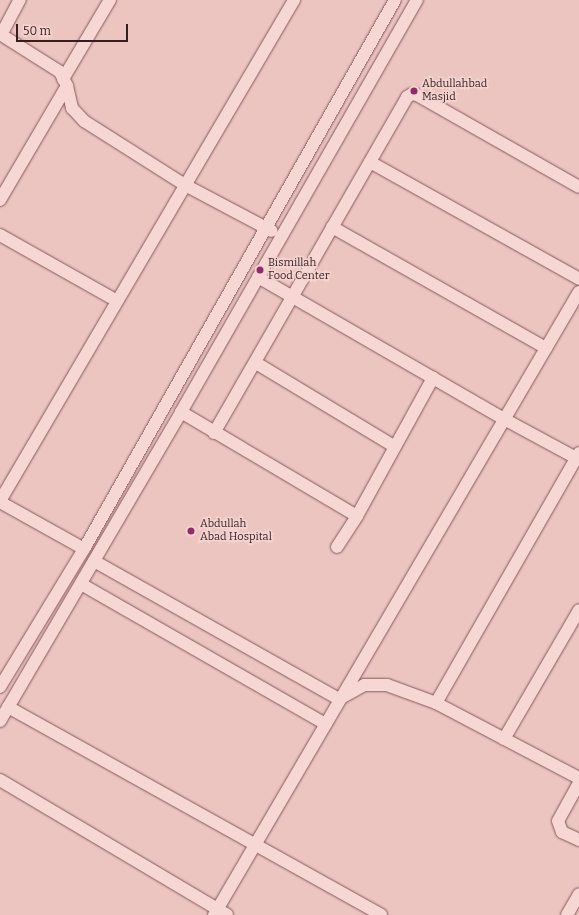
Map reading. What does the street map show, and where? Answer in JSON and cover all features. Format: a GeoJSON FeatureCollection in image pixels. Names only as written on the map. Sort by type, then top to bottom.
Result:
{"type":"FeatureCollection","features":[{"type":"Feature","properties":{"kind":"street"},"geometry":{"type":"LineString","coordinates":[[20,0],[1,34],[32,52],[60,72],[65,82],[72,108],[84,121],[185,185],[282,236]]}},
{"type":"Feature","properties":{"kind":"street"},"geometry":{"type":"LineString","coordinates":[[0,200],[110,0]]}},
{"type":"Feature","properties":{"kind":"street"},"geometry":{"type":"LineString","coordinates":[[84,549],[0,501],[294,0]]}},
{"type":"Feature","properties":{"kind":"street"},"geometry":{"type":"LineString","coordinates":[[0,687],[84,549],[395,0]]}},
{"type":"Feature","properties":{"kind":"street"},"geometry":{"type":"LineString","coordinates":[[0,721],[181,412],[417,0]]}},
{"type":"Feature","properties":{"kind":"street"},"geometry":{"type":"LineString","coordinates":[[214,433],[256,363],[292,296],[407,97],[412,94],[579,187]]}},
{"type":"Feature","properties":{"kind":"street"},"geometry":{"type":"LineString","coordinates":[[370,162],[579,279]]}},
{"type":"Feature","properties":{"kind":"street"},"geometry":{"type":"LineString","coordinates":[[332,227],[546,348]]}},
{"type":"Feature","properties":{"kind":"street"},"geometry":{"type":"LineString","coordinates":[[0,235],[117,301]]}},
{"type":"Feature","properties":{"kind":"street"},"geometry":{"type":"LineString","coordinates":[[258,277],[504,419],[578,455],[436,703]]}},
{"type":"Feature","properties":{"kind":"street"},"geometry":{"type":"LineString","coordinates":[[0,780],[219,913],[255,844],[324,724],[579,292]]}},
{"type":"Feature","properties":{"kind":"street"},"geometry":{"type":"LineString","coordinates":[[256,363],[395,446]]}},
{"type":"Feature","properties":{"kind":"street"},"geometry":{"type":"LineString","coordinates":[[336,547],[357,516],[433,378]]}},
{"type":"Feature","properties":{"kind":"street"},"geometry":{"type":"LineString","coordinates":[[181,412],[214,433],[357,516]]}},
{"type":"Feature","properties":{"kind":"street"},"geometry":{"type":"LineString","coordinates":[[94,560],[339,699]]}},
{"type":"Feature","properties":{"kind":"street"},"geometry":{"type":"LineString","coordinates":[[80,584],[324,724]]}},
{"type":"Feature","properties":{"kind":"street"},"geometry":{"type":"LineString","coordinates":[[504,739],[579,610]]}},
{"type":"Feature","properties":{"kind":"street"},"geometry":{"type":"LineString","coordinates":[[339,699],[364,685],[387,685],[436,703],[579,778]]}},
{"type":"Feature","properties":{"kind":"street"},"geometry":{"type":"LineString","coordinates":[[8,707],[381,915]]}},
{"type":"Feature","properties":{"kind":"street"},"geometry":{"type":"LineString","coordinates":[[579,783],[558,821],[562,832],[579,840]]}},
{"type":"Feature","properties":{"kind":"street"},"geometry":{"type":"LineString","coordinates":[[567,915],[579,894]]}},
{"type":"Feature","properties":{"kind":"place","name":"Abdullahbad Masjid"},"geometry":{"type":"Point","coordinates":[414,91]}},
{"type":"Feature","properties":{"kind":"place","name":"Bismillah Food Center"},"geometry":{"type":"Point","coordinates":[260,270]}},
{"type":"Feature","properties":{"kind":"place","name":"Abdullah Abad Hospital"},"geometry":{"type":"Point","coordinates":[191,531]}}]}
